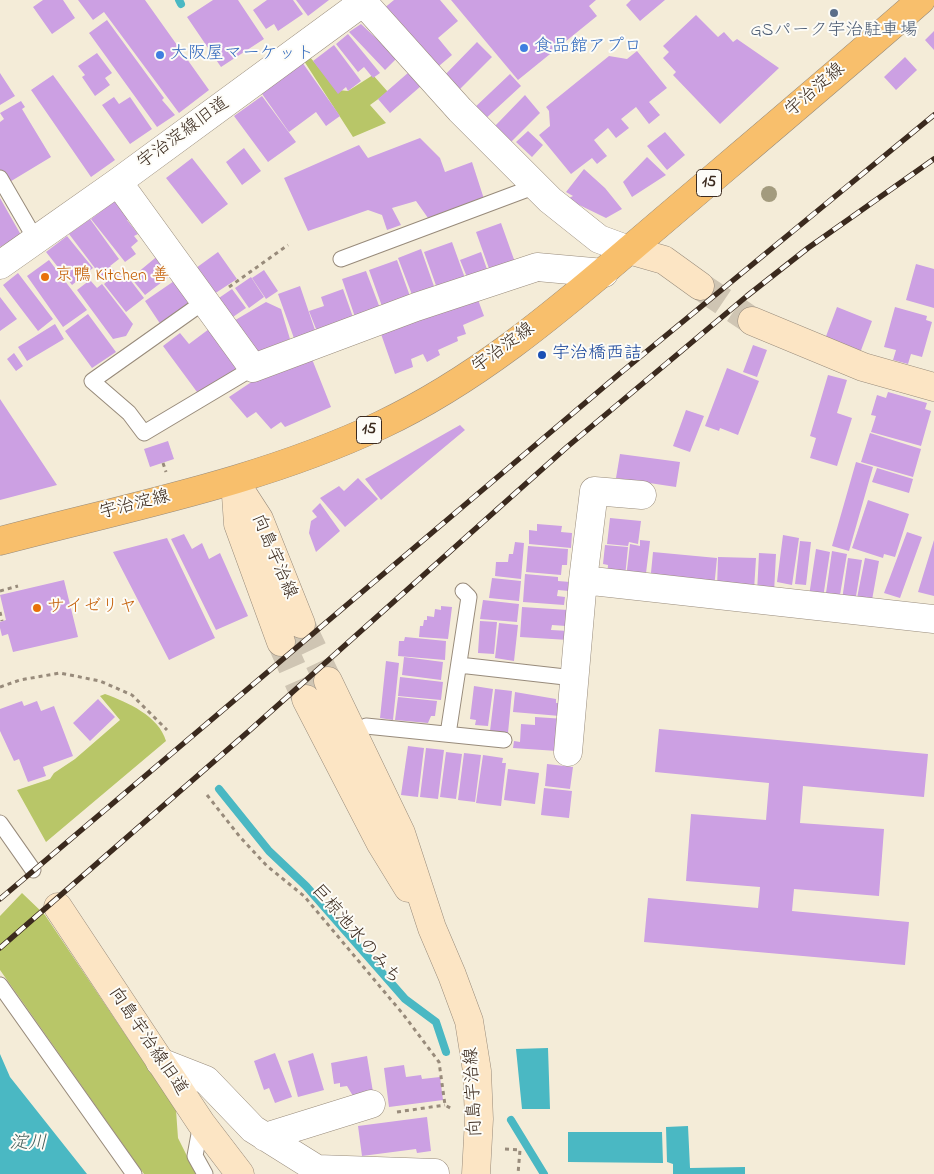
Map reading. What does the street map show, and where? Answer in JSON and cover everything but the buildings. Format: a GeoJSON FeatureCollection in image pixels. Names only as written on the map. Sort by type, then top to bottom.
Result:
{"type":"FeatureCollection","features":[{"type":"Feature","properties":{"kind":"main road","name":"宇治淀線"},"geometry":{"type":"LineString","coordinates":[[0,541],[235,481],[283,465],[382,425],[451,388],[505,351],[604,273],[921,0]]}},
{"type":"Feature","properties":{"kind":"main road"},"geometry":{"type":"LineString","coordinates":[[629,250],[664,260],[700,286]]}},
{"type":"Feature","properties":{"kind":"main road"},"geometry":{"type":"LineString","coordinates":[[752,322],[864,367],[934,387]]}},
{"type":"Feature","properties":{"kind":"main road","name":"向島宇治線"},"geometry":{"type":"LineString","coordinates":[[235,481],[238,524],[291,633]]}},
{"type":"Feature","properties":{"kind":"main road","name":"向島宇治線"},"geometry":{"type":"LineString","coordinates":[[328,681],[401,832],[432,928],[469,1021],[477,1071],[479,1119],[476,1174]]}},
{"type":"Feature","properties":{"kind":"main road","name":"向島宇治線"},"geometry":{"type":"LineString","coordinates":[[306,699],[381,844],[432,928]]}},
{"type":"Feature","properties":{"kind":"main road","name":"向島宇治線旧道"},"geometry":{"type":"LineString","coordinates":[[58,907],[201,1123],[240,1174]]}},
{"type":"Feature","properties":{"kind":"street"},"geometry":{"type":"LineString","coordinates":[[364,1],[460,110],[536,186],[599,239],[629,250]]}},
{"type":"Feature","properties":{"kind":"street","name":"宇治淀線旧道"},"geometry":{"type":"LineString","coordinates":[[0,265],[118,182],[364,1]]}},
{"type":"Feature","properties":{"kind":"street"},"geometry":{"type":"LineString","coordinates":[[118,182],[253,368],[416,307],[537,267],[604,273]]}},
{"type":"Feature","properties":{"kind":"street"},"geometry":{"type":"LineString","coordinates":[[568,752],[583,580],[594,491],[642,495]]}},
{"type":"Feature","properties":{"kind":"street"},"geometry":{"type":"LineString","coordinates":[[583,580],[934,619]]}},
{"type":"Feature","properties":{"kind":"street"},"geometry":{"type":"LineString","coordinates":[[160,1062],[206,1080],[253,1129],[317,1169],[434,1173]]}},
{"type":"Feature","properties":{"kind":"street"},"geometry":{"type":"LineString","coordinates":[[265,1136],[371,1104]]}},
{"type":"Feature","properties":{"kind":"lane"},"geometry":{"type":"LineString","coordinates":[[0,178],[36,240]]}},
{"type":"Feature","properties":{"kind":"lane"},"geometry":{"type":"LineString","coordinates":[[341,259],[536,186]]}},
{"type":"Feature","properties":{"kind":"lane"},"geometry":{"type":"LineString","coordinates":[[205,302],[92,380],[129,413],[144,433],[253,368]]}},
{"type":"Feature","properties":{"kind":"lane"},"geometry":{"type":"LineString","coordinates":[[448,734],[469,598],[463,591]]}},
{"type":"Feature","properties":{"kind":"lane"},"geometry":{"type":"LineString","coordinates":[[458,665],[574,678]]}},
{"type":"Feature","properties":{"kind":"lane"},"geometry":{"type":"LineString","coordinates":[[366,726],[504,740]]}},
{"type":"Feature","properties":{"kind":"lane"},"geometry":{"type":"LineString","coordinates":[[0,823],[33,870]]}},
{"type":"Feature","properties":{"kind":"lane"},"geometry":{"type":"LineString","coordinates":[[0,985],[134,1174]]}},
{"type":"Feature","properties":{"kind":"lane"},"geometry":{"type":"LineString","coordinates":[[201,1123],[195,1156],[205,1174]]}},
{"type":"Feature","properties":{"kind":"path"},"geometry":{"type":"LineString","coordinates":[[205,302],[215,297],[288,245]]}},
{"type":"Feature","properties":{"kind":"path"},"geometry":{"type":"LineString","coordinates":[[163,463],[166,472]]}},
{"type":"Feature","properties":{"kind":"path"},"geometry":{"type":"LineString","coordinates":[[0,591],[18,586]]}},
{"type":"Feature","properties":{"kind":"path"},"geometry":{"type":"LineString","coordinates":[[0,612],[2,621]]}},
{"type":"Feature","properties":{"kind":"path"},"geometry":{"type":"LineString","coordinates":[[0,687],[20,680],[60,673],[100,681],[132,695],[167,730]]}},
{"type":"Feature","properties":{"kind":"path","name":"巨椋池水のみち"},"geometry":{"type":"LineString","coordinates":[[207,795],[240,837],[267,866],[304,896],[404,1014],[440,1062],[445,1105]]}},
{"type":"Feature","properties":{"kind":"path"},"geometry":{"type":"LineString","coordinates":[[371,1104],[376,1115],[445,1105],[453,1110]]}},
{"type":"Feature","properties":{"kind":"path"},"geometry":{"type":"LineString","coordinates":[[505,1149],[520,1150],[518,1174]]}},
{"type":"Feature","properties":{"kind":"green space"},"geometry":{"type":"Polygon","coordinates":[[[309,56],[338,90],[348,91],[373,75],[388,92],[370,105],[386,123],[353,137],[304,61],[309,56]]]}},
{"type":"Feature","properties":{"kind":"green space"},"geometry":{"type":"Polygon","coordinates":[[[105,694],[123,701],[149,717],[157,724],[166,741],[46,842],[17,790],[50,779],[54,773],[75,759],[120,720],[100,696],[105,694]]]}},
{"type":"Feature","properties":{"kind":"green space"},"geometry":{"type":"Polygon","coordinates":[[[22,893],[45,915],[176,1110],[178,1138],[196,1174],[144,1174],[0,970],[0,916],[22,893]]]}},
{"type":"Feature","properties":{"kind":"water"},"geometry":{"type":"Polygon","coordinates":[[[548,1048],[550,1109],[522,1109],[516,1049],[548,1048]]]}},
{"type":"Feature","properties":{"kind":"water","name":"淀川"},"geometry":{"type":"Polygon","coordinates":[[[0,1054],[10,1077],[87,1174],[0,1174],[0,1054]]]}},
{"type":"Feature","properties":{"kind":"water"},"geometry":{"type":"Polygon","coordinates":[[[688,1126],[690,1168],[745,1167],[745,1174],[673,1174],[673,1164],[667,1162],[666,1127],[688,1126]]]}},
{"type":"Feature","properties":{"kind":"water"},"geometry":{"type":"Polygon","coordinates":[[[568,1132],[662,1132],[663,1163],[568,1162],[568,1132]]]}},
{"type":"Feature","properties":{"kind":"waterway"},"geometry":{"type":"LineString","coordinates":[[179,0],[181,4]]}},
{"type":"Feature","properties":{"kind":"waterway"},"geometry":{"type":"LineString","coordinates":[[219,789],[269,851],[306,886],[405,999],[436,1022],[446,1052]]}},
{"type":"Feature","properties":{"kind":"waterway"},"geometry":{"type":"LineString","coordinates":[[511,1120],[544,1174]]}},
{"type":"Feature","properties":{"kind":"tunnel"},"geometry":{"type":"LineString","coordinates":[[700,286],[752,321]]}},
{"type":"Feature","properties":{"kind":"tunnel"},"geometry":{"type":"LineString","coordinates":[[301,624],[328,681]]}},
{"type":"Feature","properties":{"kind":"tunnel"},"geometry":{"type":"LineString","coordinates":[[281,642],[306,699]]}},
{"type":"Feature","properties":{"kind":"railway"},"geometry":{"type":"LineString","coordinates":[[0,899],[618,375],[934,115]]}},
{"type":"Feature","properties":{"kind":"railway"},"geometry":{"type":"LineString","coordinates":[[0,948],[249,731],[567,447],[747,296],[808,248],[934,159]]}},
{"type":"Feature","properties":{"kind":"place","name":"GSパーク宇治駐車場"},"geometry":{"type":"Point","coordinates":[834,13]}},
{"type":"Feature","properties":{"kind":"place","name":"食品館アプロ"},"geometry":{"type":"Point","coordinates":[524,48]}},
{"type":"Feature","properties":{"kind":"place","name":"大阪屋マーケット"},"geometry":{"type":"Point","coordinates":[160,55]}},
{"type":"Feature","properties":{"kind":"place","name":"京鴨 Kitchen 善"},"geometry":{"type":"Point","coordinates":[45,277]}},
{"type":"Feature","properties":{"kind":"place","name":"宇治橋西詰"},"geometry":{"type":"Point","coordinates":[542,355]}},
{"type":"Feature","properties":{"kind":"place","name":"サイゼリヤ"},"geometry":{"type":"Point","coordinates":[37,608]}}]}
